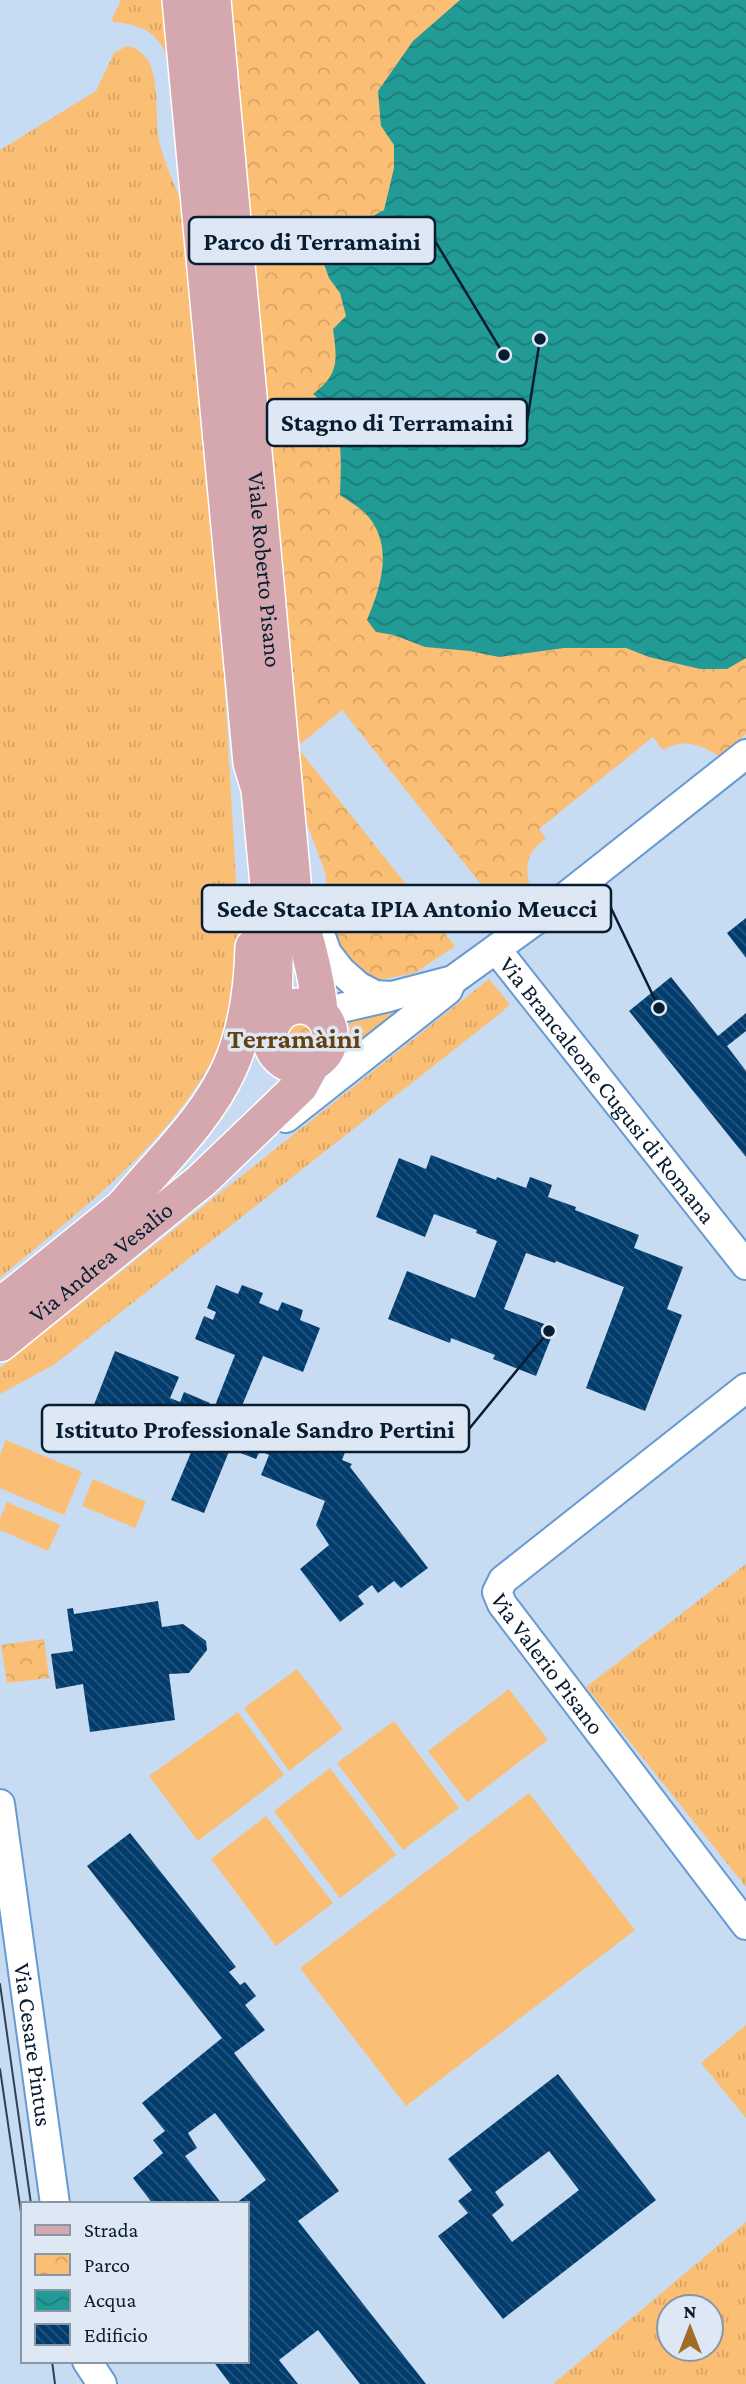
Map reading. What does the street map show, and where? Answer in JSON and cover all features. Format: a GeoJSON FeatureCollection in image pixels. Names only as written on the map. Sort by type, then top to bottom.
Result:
{"type":"FeatureCollection","features":[{"type":"Feature","properties":{"kind":"main road","name":"Viale Roberto Pisano"},"geometry":{"type":"LineString","coordinates":[[180,0],[251,764],[259,789],[275,959],[272,1028]]}},
{"type":"Feature","properties":{"kind":"main road","name":"Viale Roberto Pisano"},"geometry":{"type":"LineString","coordinates":[[213,0],[293,892],[317,981],[322,1015]]}},
{"type":"Feature","properties":{"kind":"main road","name":"Viale Roberto Pisano"},"geometry":{"type":"LineString","coordinates":[[251,764],[245,792],[253,895],[252,982]]}},
{"type":"Feature","properties":{"kind":"main road","name":"Via Andrea Vesalio"},"geometry":{"type":"LineString","coordinates":[[122,1208],[190,1129],[214,1096],[230,1068],[246,1020],[252,982]]}},
{"type":"Feature","properties":{"kind":"main road"},"geometry":{"type":"LineString","coordinates":[[289,1007],[310,1007],[322,1015],[331,1035],[329,1046],[317,1061],[293,1066],[285,1062],[272,1048],[272,1028],[289,1007]]}},
{"type":"Feature","properties":{"kind":"main road","name":"Via Andrea Vesalio"},"geometry":{"type":"LineString","coordinates":[[0,1306],[169,1172],[197,1142],[272,1028]]}},
{"type":"Feature","properties":{"kind":"main road","name":"Via Andrea Vesalio"},"geometry":{"type":"LineString","coordinates":[[0,1344],[201,1181],[300,1086],[317,1061]]}},
{"type":"Feature","properties":{"kind":"street","name":"Via Andrea Vesalio"},"geometry":{"type":"LineString","coordinates":[[322,1015],[453,980],[536,920],[746,754]]}},
{"type":"Feature","properties":{"kind":"street"},"geometry":{"type":"LineString","coordinates":[[291,859],[327,953],[341,971],[358,986],[375,995],[392,996]]}},
{"type":"Feature","properties":{"kind":"street","name":"Via Brancaleone Cugusi di Romana"},"geometry":{"type":"LineString","coordinates":[[496,949],[746,1265]]}},
{"type":"Feature","properties":{"kind":"street","name":"Via Andrea Vesalio"},"geometry":{"type":"LineString","coordinates":[[201,1181],[217,1175],[448,990],[453,980]]}},
{"type":"Feature","properties":{"kind":"street"},"geometry":{"type":"LineString","coordinates":[[317,1061],[365,1055]]}},
{"type":"Feature","properties":{"kind":"street","name":"Via Valerio Pisano"},"geometry":{"type":"LineString","coordinates":[[746,1388],[503,1580],[497,1592],[502,1604],[746,1925]]}},
{"type":"Feature","properties":{"kind":"street","name":"Via Cesare Pintus"},"geometry":{"type":"LineString","coordinates":[[0,1804],[55,2202]]}},
{"type":"Feature","properties":{"kind":"street"},"geometry":{"type":"LineString","coordinates":[[75,2363],[77,2384]]}},
{"type":"Feature","properties":{"kind":"street"},"geometry":{"type":"LineString","coordinates":[[88,2363],[102,2384]]}},
{"type":"Feature","properties":{"kind":"green space"},"geometry":{"type":"Polygon","coordinates":[[[121,0],[164,0],[169,59],[159,42],[147,31],[133,25],[113,22],[121,0]]]}},
{"type":"Feature","properties":{"kind":"green space"},"geometry":{"type":"Polygon","coordinates":[[[230,0],[746,0],[746,734],[719,756],[705,748],[685,743],[663,750],[653,737],[539,829],[546,838],[532,852],[527,865],[533,899],[508,918],[342,710],[297,747],[455,946],[415,973],[378,980],[344,959],[332,929],[325,872],[297,797],[230,0]]]}},
{"type":"Feature","properties":{"kind":"green space"},"geometry":{"type":"Polygon","coordinates":[[[127,46],[140,51],[153,73],[158,135],[182,205],[222,639],[239,932],[238,978],[233,1006],[219,1047],[197,1086],[170,1123],[104,1190],[0,1278],[0,150],[96,91],[114,53],[127,46]]]}},
{"type":"Feature","properties":{"kind":"green space"},"geometry":{"type":"Polygon","coordinates":[[[489,979],[510,1004],[502,1012],[55,1364],[0,1394],[0,1368],[489,979]]]}},
{"type":"Feature","properties":{"kind":"green space"},"geometry":{"type":"Polygon","coordinates":[[[432,998],[359,1041],[351,1041],[349,1016],[432,998]]]}},
{"type":"Feature","properties":{"kind":"green space"},"geometry":{"type":"Polygon","coordinates":[[[289,1007],[312,1009],[321,1015],[331,1035],[321,1058],[294,1066],[276,1052],[270,1038],[271,1031],[280,1015],[289,1007]]]}},
{"type":"Feature","properties":{"kind":"green space"},"geometry":{"type":"Polygon","coordinates":[[[6,1440],[82,1472],[64,1515],[0,1488],[0,1455],[6,1440]]]}},
{"type":"Feature","properties":{"kind":"green space"},"geometry":{"type":"Polygon","coordinates":[[[93,1479],[146,1502],[135,1528],[82,1506],[93,1479]]]}},
{"type":"Feature","properties":{"kind":"green space"},"geometry":{"type":"Polygon","coordinates":[[[7,1502],[60,1525],[48,1551],[0,1530],[0,1519],[7,1502]]]}},
{"type":"Feature","properties":{"kind":"green space"},"geometry":{"type":"Polygon","coordinates":[[[746,1564],[746,1887],[586,1687],[746,1564]]]}},
{"type":"Feature","properties":{"kind":"green space"},"geometry":{"type":"Polygon","coordinates":[[[44,1639],[49,1678],[7,1683],[1,1645],[44,1639]]]}},
{"type":"Feature","properties":{"kind":"green space"},"geometry":{"type":"Polygon","coordinates":[[[297,1669],[343,1729],[289,1771],[244,1708],[297,1669]]]}},
{"type":"Feature","properties":{"kind":"green space"},"geometry":{"type":"Polygon","coordinates":[[[509,1689],[548,1740],[467,1802],[428,1751],[509,1689]]]}},
{"type":"Feature","properties":{"kind":"green space"},"geometry":{"type":"Polygon","coordinates":[[[238,1712],[284,1775],[198,1841],[149,1776],[238,1712]]]}},
{"type":"Feature","properties":{"kind":"green space"},"geometry":{"type":"Polygon","coordinates":[[[394,1721],[459,1808],[403,1850],[337,1763],[394,1721]]]}},
{"type":"Feature","properties":{"kind":"green space"},"geometry":{"type":"Polygon","coordinates":[[[330,1768],[396,1855],[340,1898],[274,1811],[330,1768]]]}},
{"type":"Feature","properties":{"kind":"green space"},"geometry":{"type":"Polygon","coordinates":[[[529,1793],[635,1930],[406,2106],[300,1968],[529,1793]]]}},
{"type":"Feature","properties":{"kind":"green space"},"geometry":{"type":"Polygon","coordinates":[[[266,1816],[333,1903],[276,1946],[211,1859],[266,1816]]]}},
{"type":"Feature","properties":{"kind":"green space"},"geometry":{"type":"Polygon","coordinates":[[[746,2025],[746,2118],[701,2063],[746,2025]]]}},
{"type":"Feature","properties":{"kind":"green space"},"geometry":{"type":"Polygon","coordinates":[[[746,2222],[746,2384],[553,2384],[655,2298],[655,2363],[725,2363],[725,2293],[661,2293],[746,2222]]]}},
{"type":"Feature","properties":{"kind":"water"},"geometry":{"type":"Polygon","coordinates":[[[460,0],[746,0],[746,658],[727,669],[700,669],[649,657],[626,648],[564,648],[499,657],[425,647],[394,635],[376,632],[367,620],[383,564],[379,536],[363,511],[340,495],[341,453],[336,428],[324,405],[313,394],[332,373],[336,357],[333,329],[346,316],[340,293],[329,278],[323,261],[330,247],[349,242],[364,223],[384,210],[394,168],[394,145],[381,126],[378,91],[413,41],[460,0]]]}},
{"type":"Feature","properties":{"kind":"building"},"geometry":{"type":"Polygon","coordinates":[[[746,918],[746,958],[727,933],[746,918]]]}},
{"type":"Feature","properties":{"kind":"building"},"geometry":{"type":"Polygon","coordinates":[[[671,977],[718,1036],[746,1013],[746,1031],[727,1046],[746,1071],[746,1157],[629,1011],[671,977]]]}},
{"type":"Feature","properties":{"kind":"building"},"geometry":{"type":"Polygon","coordinates":[[[431,1155],[496,1180],[497,1177],[526,1188],[530,1177],[552,1185],[548,1197],[639,1235],[634,1248],[683,1267],[667,1309],[682,1315],[645,1411],[586,1388],[624,1287],[556,1261],[555,1263],[526,1253],[504,1309],[555,1328],[536,1376],[493,1359],[495,1355],[451,1338],[450,1343],[388,1319],[407,1271],[475,1298],[497,1241],[476,1233],[477,1230],[434,1214],[425,1237],[376,1217],[399,1158],[426,1169],[431,1155]]]}},
{"type":"Feature","properties":{"kind":"building"},"geometry":{"type":"Polygon","coordinates":[[[216,1285],[238,1294],[242,1285],[263,1293],[259,1303],[278,1311],[282,1302],[303,1310],[300,1320],[320,1328],[303,1372],[263,1356],[241,1408],[273,1418],[269,1428],[279,1432],[287,1411],[351,1437],[342,1460],[352,1464],[350,1467],[428,1568],[401,1588],[394,1581],[378,1593],[372,1585],[358,1596],[364,1604],[340,1622],[300,1569],[329,1545],[316,1525],[325,1501],[261,1475],[269,1455],[260,1451],[256,1459],[230,1449],[204,1513],[171,1500],[195,1443],[158,1428],[153,1440],[90,1415],[115,1351],[179,1377],[170,1398],[180,1402],[184,1392],[210,1403],[208,1406],[214,1408],[235,1355],[195,1339],[204,1316],[213,1320],[216,1312],[207,1308],[216,1285]]]}},
{"type":"Feature","properties":{"kind":"building"},"geometry":{"type":"Polygon","coordinates":[[[158,1601],[162,1627],[183,1624],[206,1641],[207,1650],[189,1673],[169,1674],[175,1720],[90,1732],[83,1684],[56,1689],[51,1654],[73,1651],[67,1609],[73,1608],[74,1614],[158,1601]]]}},
{"type":"Feature","properties":{"kind":"building"},"geometry":{"type":"Polygon","coordinates":[[[130,1833],[236,1967],[229,1972],[240,1985],[245,1982],[256,1996],[245,2005],[265,2030],[234,2053],[339,2191],[298,2221],[426,2384],[360,2384],[318,2330],[279,2360],[298,2384],[230,2384],[214,2363],[248,2363],[248,2202],[238,2202],[266,2180],[215,2113],[188,2133],[197,2148],[185,2156],[220,2202],[151,2202],[133,2178],[163,2153],[153,2140],[165,2131],[142,2103],[222,2038],[87,1866],[130,1833]]]}},
{"type":"Feature","properties":{"kind":"building"},"geometry":{"type":"Polygon","coordinates":[[[558,2074],[656,2200],[503,2319],[438,2236],[468,2213],[458,2201],[472,2190],[448,2159],[558,2074]],[[549,2151],[495,2192],[504,2205],[492,2215],[512,2242],[579,2190],[549,2151]]]}},
{"type":"Feature","properties":{"kind":"tram line"},"geometry":{"type":"LineString","coordinates":[[0,1984],[31,2202]]}},
{"type":"Feature","properties":{"kind":"tram line"},"geometry":{"type":"LineString","coordinates":[[0,2069],[21,2212]]}},
{"type":"Feature","properties":{"kind":"tram line"},"geometry":{"type":"LineString","coordinates":[[52,2363],[55,2384]]}},
{"type":"Feature","properties":{"kind":"place","name":"Stagno di Terramaini"},"geometry":{"type":"Point","coordinates":[540,339]}},
{"type":"Feature","properties":{"kind":"place","name":"Parco di Terramaini"},"geometry":{"type":"Point","coordinates":[504,355]}},
{"type":"Feature","properties":{"kind":"place","name":"Sede Staccata IPIA Antonio Meucci"},"geometry":{"type":"Point","coordinates":[659,1008]}},
{"type":"Feature","properties":{"kind":"place","name":"Istituto Professionale Sandro Pertini"},"geometry":{"type":"Point","coordinates":[549,1331]}},
{"type":"Feature","properties":{"kind":"district","name":"Terramàini"},"geometry":{"type":"Point","coordinates":[294,1038]}}]}
